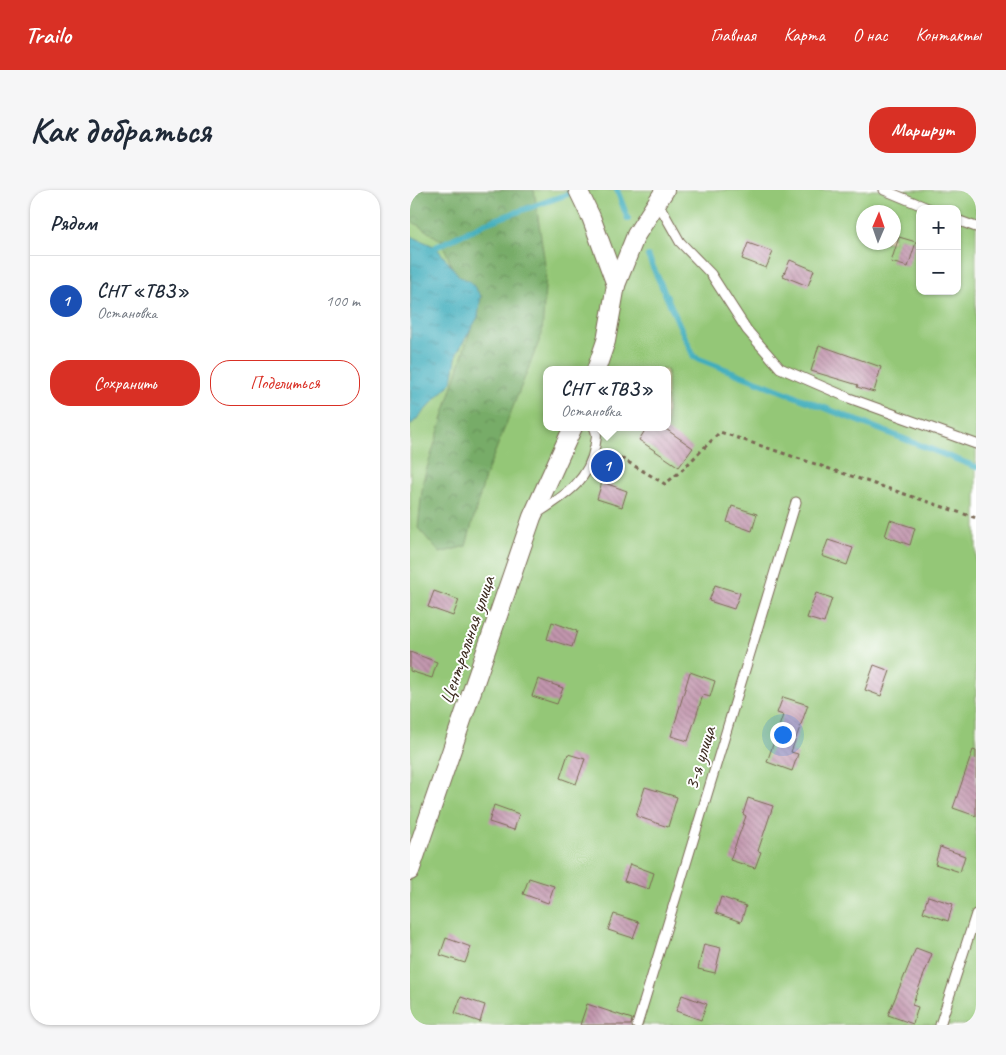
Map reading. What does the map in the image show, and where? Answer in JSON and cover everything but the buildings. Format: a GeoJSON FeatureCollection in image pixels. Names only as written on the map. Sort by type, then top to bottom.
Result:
{"type":"FeatureCollection","features":[{"type":"Feature","properties":{"kind":"street"},"geometry":{"type":"LineString","coordinates":[[578,190],[591,216],[616,286]]}},
{"type":"Feature","properties":{"kind":"street"},"geometry":{"type":"LineString","coordinates":[[597,366],[606,341],[616,286],[636,235],[661,195]]}},
{"type":"Feature","properties":{"kind":"street","name":"Центральная улица"},"geometry":{"type":"LineString","coordinates":[[410,871],[532,517],[570,431]]}},
{"type":"Feature","properties":{"kind":"lane"},"geometry":{"type":"LineString","coordinates":[[884,190],[920,205]]}},
{"type":"Feature","properties":{"kind":"lane"},"geometry":{"type":"LineString","coordinates":[[661,195],[680,242],[711,274],[747,330],[780,368],[849,398],[976,444]]}},
{"type":"Feature","properties":{"kind":"lane"},"geometry":{"type":"LineString","coordinates":[[961,222],[976,228]]}},
{"type":"Feature","properties":{"kind":"lane"},"geometry":{"type":"LineString","coordinates":[[532,517],[573,489],[592,461],[596,431]]}},
{"type":"Feature","properties":{"kind":"lane","name":"3-я улица"},"geometry":{"type":"LineString","coordinates":[[637,1025],[796,502]]}},
{"type":"Feature","properties":{"kind":"lane"},"geometry":{"type":"LineString","coordinates":[[940,1025],[976,914]]}},
{"type":"Feature","properties":{"kind":"path"},"geometry":{"type":"LineString","coordinates":[[621,458],[665,484],[681,471],[720,432],[976,518]]}},
{"type":"Feature","properties":{"kind":"green space"},"geometry":{"type":"Polygon","coordinates":[[[410,190],[976,190],[976,1025],[410,1025],[410,190]]]}},
{"type":"Feature","properties":{"kind":"green space"},"geometry":{"type":"Polygon","coordinates":[[[410,190],[534,190],[546,271],[542,334],[485,477],[466,546],[440,553],[418,528],[423,481],[474,318],[442,241],[410,220],[410,190]]]}},
{"type":"Feature","properties":{"kind":"water"},"geometry":{"type":"Polygon","coordinates":[[[411,236],[436,247],[460,277],[470,281],[481,296],[478,317],[457,353],[452,382],[410,426],[411,236]]]}},
{"type":"Feature","properties":{"kind":"waterway"},"geometry":{"type":"LineString","coordinates":[[617,190],[628,219]]}},
{"type":"Feature","properties":{"kind":"waterway"},"geometry":{"type":"LineString","coordinates":[[436,247],[486,223],[568,194]]}},
{"type":"Feature","properties":{"kind":"waterway"},"geometry":{"type":"LineString","coordinates":[[648,256],[694,357],[976,467]]}},
{"type":"Feature","properties":{"kind":"place","name":"СНТ «ТВЗ»"},"geometry":{"type":"Point","coordinates":[607,466]}}]}
